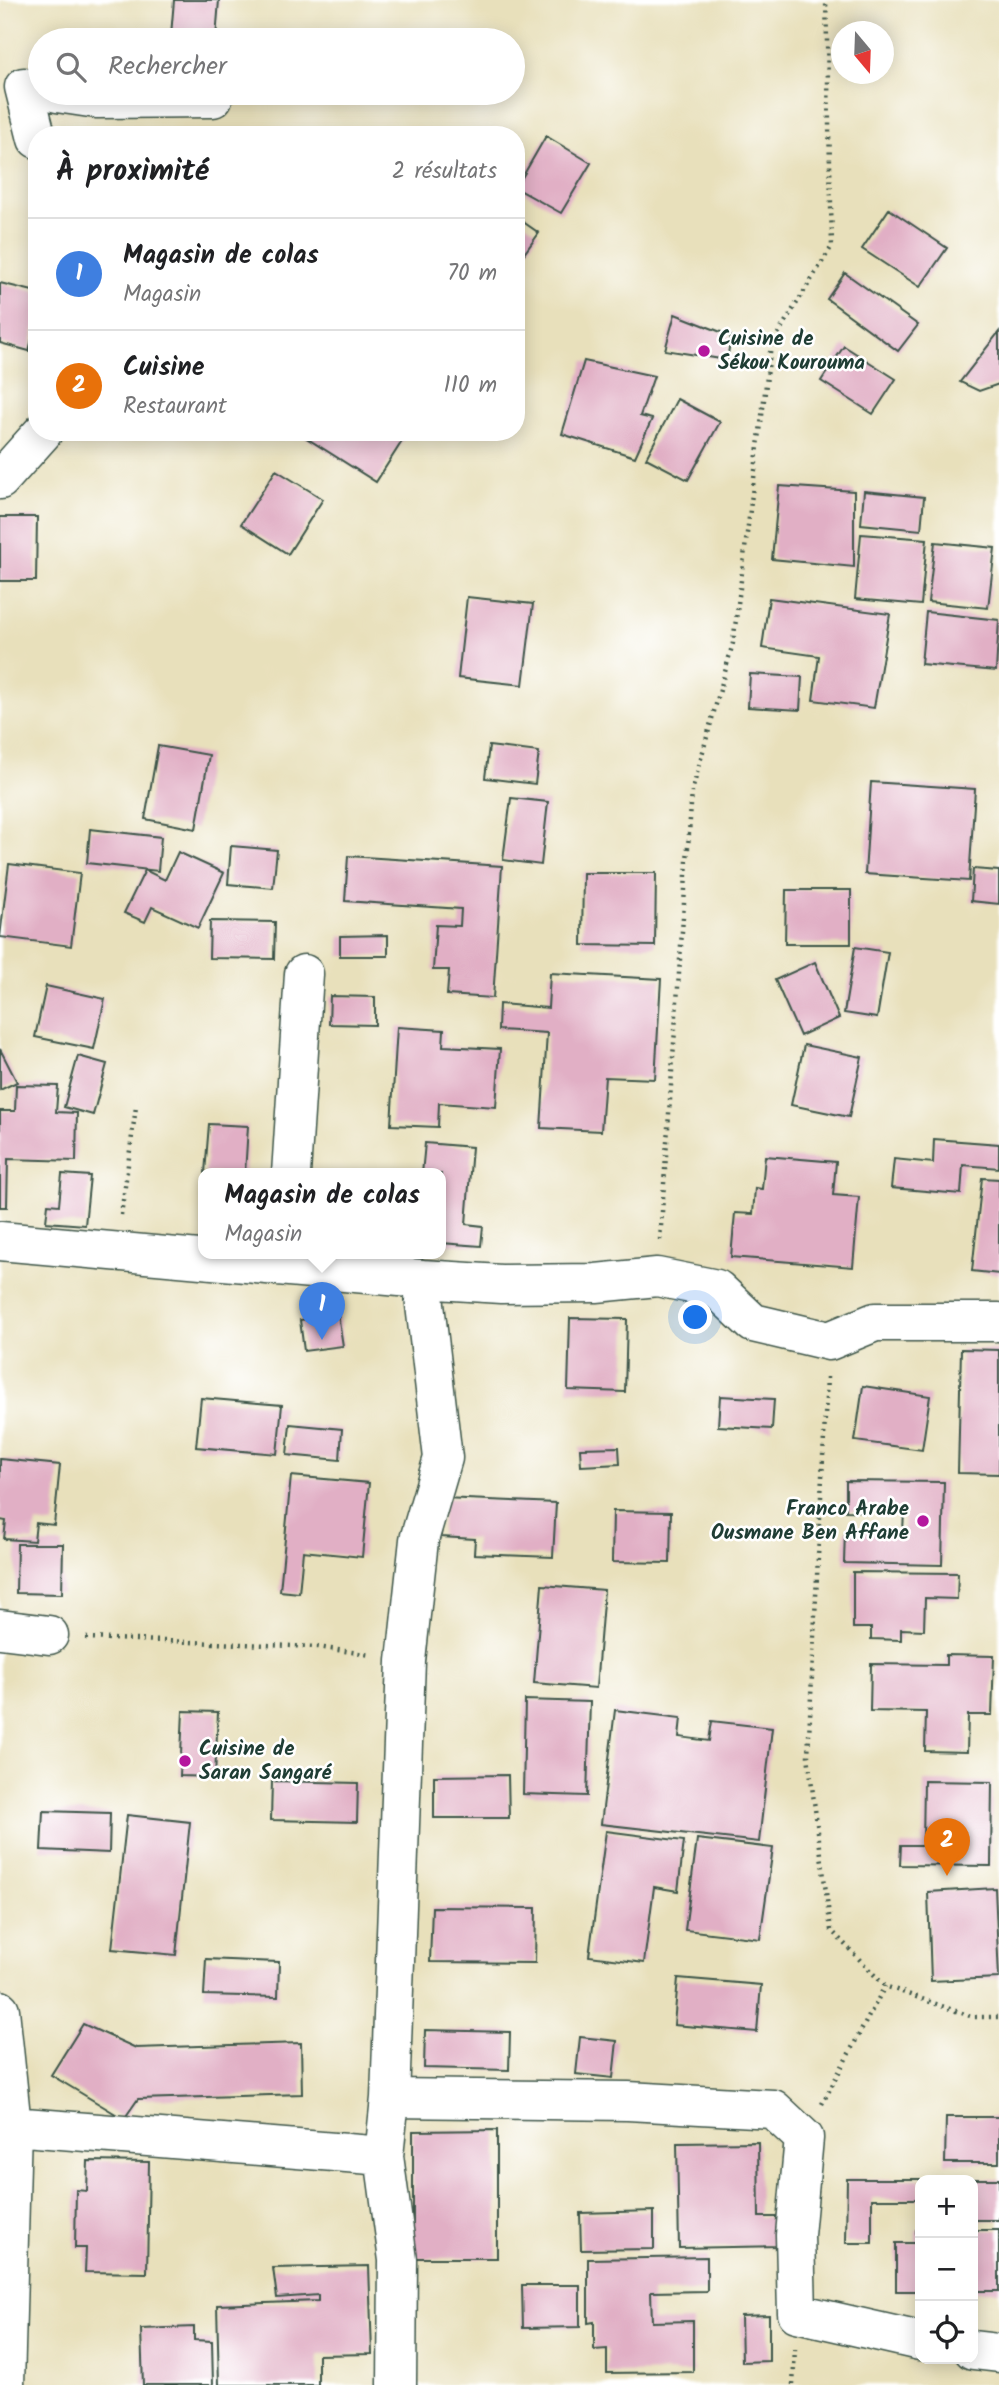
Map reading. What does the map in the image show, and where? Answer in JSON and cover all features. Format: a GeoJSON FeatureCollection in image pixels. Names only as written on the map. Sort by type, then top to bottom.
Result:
{"type":"FeatureCollection","features":[{"type":"Feature","properties":{"kind":"street"},"geometry":{"type":"LineString","coordinates":[[32,105],[35,126]]}},
{"type":"Feature","properties":{"kind":"street"},"geometry":{"type":"LineString","coordinates":[[0,480],[35,441]]}},
{"type":"Feature","properties":{"kind":"street"},"geometry":{"type":"LineString","coordinates":[[291,1168],[304,974]]}},
{"type":"Feature","properties":{"kind":"street"},"geometry":{"type":"LineString","coordinates":[[0,1241],[198,1256]]}},
{"type":"Feature","properties":{"kind":"street"},"geometry":{"type":"LineString","coordinates":[[239,1259],[422,1279],[501,1284],[596,1283],[657,1277],[717,1289],[753,1323],[829,1341],[876,1322],[999,1322]]}},
{"type":"Feature","properties":{"kind":"street"},"geometry":{"type":"LineString","coordinates":[[397,2385],[398,2260],[384,2156],[390,2098],[406,1661],[419,1540],[443,1458],[422,1279]]}},
{"type":"Feature","properties":{"kind":"street"},"geometry":{"type":"LineString","coordinates":[[0,1629],[48,1635]]}},
{"type":"Feature","properties":{"kind":"street"},"geometry":{"type":"LineString","coordinates":[[0,2010],[12,2126],[5,2385]]}},
{"type":"Feature","properties":{"kind":"street"},"geometry":{"type":"LineString","coordinates":[[390,2098],[628,2101],[773,2109],[804,2138],[795,2235],[797,2313],[915,2340]]}},
{"type":"Feature","properties":{"kind":"street"},"geometry":{"type":"LineString","coordinates":[[12,2126],[384,2156]]}},
{"type":"Feature","properties":{"kind":"street"},"geometry":{"type":"LineString","coordinates":[[978,2351],[999,2353]]}},
{"type":"Feature","properties":{"kind":"path"},"geometry":{"type":"LineString","coordinates":[[657,1277],[692,791],[733,643],[771,345],[832,246],[826,0]]}},
{"type":"Feature","properties":{"kind":"path"},"geometry":{"type":"LineString","coordinates":[[117,1251],[136,1107]]}},
{"type":"Feature","properties":{"kind":"path"},"geometry":{"type":"LineString","coordinates":[[829,1341],[808,1756],[831,1930],[885,1986],[973,2017],[999,2017]]}},
{"type":"Feature","properties":{"kind":"path"},"geometry":{"type":"LineString","coordinates":[[48,1635],[143,1643],[318,1647],[406,1661]]}},
{"type":"Feature","properties":{"kind":"path"},"geometry":{"type":"LineString","coordinates":[[804,2138],[885,1986]]}},
{"type":"Feature","properties":{"kind":"building"},"geometry":{"type":"Polygon","coordinates":[[[174,0],[219,0],[217,28],[172,28],[174,0]]]}},
{"type":"Feature","properties":{"kind":"building"},"geometry":{"type":"Polygon","coordinates":[[[546,136],[591,163],[561,213],[525,193],[525,172],[546,136]]]}},
{"type":"Feature","properties":{"kind":"building"},"geometry":{"type":"Polygon","coordinates":[[[889,209],[947,248],[920,287],[862,249],[889,209]]]}},
{"type":"Feature","properties":{"kind":"building"},"geometry":{"type":"Polygon","coordinates":[[[525,223],[539,233],[525,252],[525,223]]]}},
{"type":"Feature","properties":{"kind":"building"},"geometry":{"type":"Polygon","coordinates":[[[845,273],[918,325],[898,351],[827,299],[845,273]]]}},
{"type":"Feature","properties":{"kind":"building"},"geometry":{"type":"Polygon","coordinates":[[[0,283],[28,290],[28,351],[0,343],[0,283]]]}},
{"type":"Feature","properties":{"kind":"building"},"geometry":{"type":"Polygon","coordinates":[[[675,314],[731,336],[727,360],[665,350],[675,314]]]}},
{"type":"Feature","properties":{"kind":"building"},"geometry":{"type":"Polygon","coordinates":[[[999,332],[999,384],[979,391],[960,382],[999,332]]]}},
{"type":"Feature","properties":{"kind":"building"},"geometry":{"type":"Polygon","coordinates":[[[844,346],[896,379],[873,414],[821,381],[844,346]]]}},
{"type":"Feature","properties":{"kind":"building"},"geometry":{"type":"Polygon","coordinates":[[[584,361],[654,376],[640,416],[652,419],[635,457],[562,434],[584,361]]]}},
{"type":"Feature","properties":{"kind":"building"},"geometry":{"type":"Polygon","coordinates":[[[677,399],[720,422],[688,480],[646,458],[677,399]]]}},
{"type":"Feature","properties":{"kind":"building"},"geometry":{"type":"Polygon","coordinates":[[[311,441],[402,441],[376,482],[311,441]]]}},
{"type":"Feature","properties":{"kind":"building"},"geometry":{"type":"Polygon","coordinates":[[[276,470],[323,499],[288,554],[241,524],[276,470]]]}},
{"type":"Feature","properties":{"kind":"building"},"geometry":{"type":"Polygon","coordinates":[[[779,486],[854,491],[854,567],[772,559],[779,486]]]}},
{"type":"Feature","properties":{"kind":"building"},"geometry":{"type":"Polygon","coordinates":[[[864,491],[924,497],[921,530],[861,524],[864,491]]]}},
{"type":"Feature","properties":{"kind":"building"},"geometry":{"type":"Polygon","coordinates":[[[0,517],[37,517],[36,581],[0,581],[0,517]]]}},
{"type":"Feature","properties":{"kind":"building"},"geometry":{"type":"Polygon","coordinates":[[[861,534],[927,539],[921,605],[855,599],[861,534]]]}},
{"type":"Feature","properties":{"kind":"building"},"geometry":{"type":"Polygon","coordinates":[[[935,542],[995,548],[988,608],[928,602],[935,542]]]}},
{"type":"Feature","properties":{"kind":"building"},"geometry":{"type":"Polygon","coordinates":[[[467,597],[533,604],[523,685],[458,678],[467,597]]]}},
{"type":"Feature","properties":{"kind":"building"},"geometry":{"type":"Polygon","coordinates":[[[769,598],[890,614],[874,708],[813,700],[819,656],[762,648],[769,598]]]}},
{"type":"Feature","properties":{"kind":"building"},"geometry":{"type":"Polygon","coordinates":[[[926,612],[999,620],[996,671],[921,664],[926,612]]]}},
{"type":"Feature","properties":{"kind":"building"},"geometry":{"type":"Polygon","coordinates":[[[750,674],[802,677],[800,710],[748,707],[750,674]]]}},
{"type":"Feature","properties":{"kind":"building"},"geometry":{"type":"Polygon","coordinates":[[[158,746],[209,755],[196,829],[145,819],[158,746]]]}},
{"type":"Feature","properties":{"kind":"building"},"geometry":{"type":"Polygon","coordinates":[[[489,746],[539,752],[535,784],[485,778],[489,746]]]}},
{"type":"Feature","properties":{"kind":"building"},"geometry":{"type":"Polygon","coordinates":[[[871,782],[975,789],[969,881],[865,874],[871,782]]]}},
{"type":"Feature","properties":{"kind":"building"},"geometry":{"type":"Polygon","coordinates":[[[511,798],[548,802],[541,865],[503,860],[511,798]]]}},
{"type":"Feature","properties":{"kind":"building"},"geometry":{"type":"Polygon","coordinates":[[[90,829],[161,837],[158,871],[87,863],[90,829]]]}},
{"type":"Feature","properties":{"kind":"building"},"geometry":{"type":"Polygon","coordinates":[[[231,846],[277,850],[273,888],[228,884],[231,846]]]}},
{"type":"Feature","properties":{"kind":"building"},"geometry":{"type":"Polygon","coordinates":[[[178,852],[224,873],[198,928],[152,907],[145,922],[124,913],[145,870],[165,880],[178,852]]]}},
{"type":"Feature","properties":{"kind":"building"},"geometry":{"type":"Polygon","coordinates":[[[348,856],[502,866],[493,998],[447,995],[449,970],[433,970],[436,925],[460,926],[461,909],[345,901],[348,856]]]}},
{"type":"Feature","properties":{"kind":"building"},"geometry":{"type":"Polygon","coordinates":[[[9,864],[80,873],[71,946],[0,937],[9,864]]]}},
{"type":"Feature","properties":{"kind":"building"},"geometry":{"type":"Polygon","coordinates":[[[973,869],[999,871],[999,904],[971,901],[973,869]]]}},
{"type":"Feature","properties":{"kind":"building"},"geometry":{"type":"Polygon","coordinates":[[[583,873],[656,873],[655,946],[582,945],[583,873]]]}},
{"type":"Feature","properties":{"kind":"building"},"geometry":{"type":"Polygon","coordinates":[[[786,890],[851,890],[851,944],[785,944],[786,890]]]}},
{"type":"Feature","properties":{"kind":"building"},"geometry":{"type":"Polygon","coordinates":[[[210,921],[275,922],[274,959],[209,958],[210,921]]]}},
{"type":"Feature","properties":{"kind":"building"},"geometry":{"type":"Polygon","coordinates":[[[388,935],[388,956],[340,956],[340,936],[388,935]]]}},
{"type":"Feature","properties":{"kind":"building"},"geometry":{"type":"Polygon","coordinates":[[[855,947],[888,952],[877,1018],[844,1013],[855,947]]]}},
{"type":"Feature","properties":{"kind":"building"},"geometry":{"type":"Polygon","coordinates":[[[815,962],[839,1018],[800,1036],[775,980],[815,962]]]}},
{"type":"Feature","properties":{"kind":"building"},"geometry":{"type":"Polygon","coordinates":[[[550,973],[661,979],[655,1079],[605,1077],[601,1131],[541,1128],[547,1033],[498,1030],[499,1004],[548,1008],[550,973]]]}},
{"type":"Feature","properties":{"kind":"building"},"geometry":{"type":"Polygon","coordinates":[[[46,986],[105,999],[94,1049],[35,1037],[46,986]]]}},
{"type":"Feature","properties":{"kind":"building"},"geometry":{"type":"Polygon","coordinates":[[[330,996],[375,997],[375,1025],[329,1024],[330,996]]]}},
{"type":"Feature","properties":{"kind":"building"},"geometry":{"type":"Polygon","coordinates":[[[397,1027],[444,1030],[443,1046],[500,1049],[496,1107],[439,1103],[438,1127],[391,1125],[397,1027]]]}},
{"type":"Feature","properties":{"kind":"building"},"geometry":{"type":"Polygon","coordinates":[[[804,1045],[862,1057],[849,1117],[791,1105],[804,1045]]]}},
{"type":"Feature","properties":{"kind":"building"},"geometry":{"type":"Polygon","coordinates":[[[0,1049],[17,1082],[0,1090],[0,1049]]]}},
{"type":"Feature","properties":{"kind":"building"},"geometry":{"type":"Polygon","coordinates":[[[78,1056],[107,1064],[93,1115],[64,1107],[78,1056]]]}},
{"type":"Feature","properties":{"kind":"building"},"geometry":{"type":"Polygon","coordinates":[[[16,1085],[58,1086],[56,1112],[77,1113],[76,1161],[8,1159],[7,1207],[0,1207],[0,1111],[15,1111],[16,1085]]]}},
{"type":"Feature","properties":{"kind":"building"},"geometry":{"type":"Polygon","coordinates":[[[209,1124],[248,1126],[245,1168],[205,1168],[209,1124]]]}},
{"type":"Feature","properties":{"kind":"building"},"geometry":{"type":"Polygon","coordinates":[[[934,1139],[999,1144],[999,1168],[963,1165],[961,1194],[891,1188],[894,1159],[933,1163],[934,1139]]]}},
{"type":"Feature","properties":{"kind":"building"},"geometry":{"type":"Polygon","coordinates":[[[425,1143],[472,1147],[466,1224],[483,1226],[481,1246],[446,1243],[446,1168],[423,1168],[425,1143]]]}},
{"type":"Feature","properties":{"kind":"building"},"geometry":{"type":"Polygon","coordinates":[[[765,1156],[836,1162],[833,1195],[859,1197],[853,1267],[731,1257],[735,1213],[753,1214],[755,1188],[762,1189],[765,1156]]]}},
{"type":"Feature","properties":{"kind":"building"},"geometry":{"type":"Polygon","coordinates":[[[62,1174],[90,1176],[85,1225],[46,1222],[48,1204],[59,1205],[62,1174]]]}},
{"type":"Feature","properties":{"kind":"building"},"geometry":{"type":"Polygon","coordinates":[[[982,1178],[999,1179],[999,1274],[972,1271],[982,1178]]]}},
{"type":"Feature","properties":{"kind":"building"},"geometry":{"type":"Polygon","coordinates":[[[338,1314],[343,1346],[304,1351],[300,1320],[338,1314]]]}},
{"type":"Feature","properties":{"kind":"building"},"geometry":{"type":"Polygon","coordinates":[[[570,1318],[627,1319],[625,1392],[568,1390],[570,1318]]]}},
{"type":"Feature","properties":{"kind":"building"},"geometry":{"type":"Polygon","coordinates":[[[961,1349],[999,1350],[999,1474],[958,1473],[961,1349]]]}},
{"type":"Feature","properties":{"kind":"building"},"geometry":{"type":"Polygon","coordinates":[[[863,1386],[930,1396],[922,1450],[855,1441],[863,1386]]]}},
{"type":"Feature","properties":{"kind":"building"},"geometry":{"type":"Polygon","coordinates":[[[720,1396],[774,1399],[772,1429],[718,1426],[720,1396]]]}},
{"type":"Feature","properties":{"kind":"building"},"geometry":{"type":"Polygon","coordinates":[[[201,1398],[282,1405],[277,1454],[196,1447],[201,1398]]]}},
{"type":"Feature","properties":{"kind":"building"},"geometry":{"type":"Polygon","coordinates":[[[290,1424],[342,1429],[340,1460],[287,1455],[290,1424]]]}},
{"type":"Feature","properties":{"kind":"building"},"geometry":{"type":"Polygon","coordinates":[[[619,1447],[620,1464],[581,1466],[580,1448],[619,1447]]]}},
{"type":"Feature","properties":{"kind":"building"},"geometry":{"type":"Polygon","coordinates":[[[0,1459],[60,1465],[54,1525],[36,1523],[34,1541],[4,1539],[6,1521],[0,1520],[0,1459]]]}},
{"type":"Feature","properties":{"kind":"building"},"geometry":{"type":"Polygon","coordinates":[[[291,1476],[369,1483],[362,1557],[303,1551],[299,1593],[280,1591],[291,1476]]]}},
{"type":"Feature","properties":{"kind":"building","name":"Franco Arabe Ousmane Ben Affane"},"geometry":{"type":"Polygon","coordinates":[[[846,1481],[944,1482],[942,1565],[844,1563],[845,1530],[903,1531],[904,1512],[846,1511],[846,1481]]]}},
{"type":"Feature","properties":{"kind":"building"},"geometry":{"type":"Polygon","coordinates":[[[443,1498],[556,1503],[553,1557],[474,1554],[475,1539],[441,1537],[443,1498]]]}},
{"type":"Feature","properties":{"kind":"building"},"geometry":{"type":"Polygon","coordinates":[[[613,1511],[671,1512],[670,1563],[612,1562],[613,1511]]]}},
{"type":"Feature","properties":{"kind":"building"},"geometry":{"type":"Polygon","coordinates":[[[17,1544],[63,1544],[62,1594],[16,1593],[17,1544]]]}},
{"type":"Feature","properties":{"kind":"building"},"geometry":{"type":"Polygon","coordinates":[[[853,1572],[958,1573],[957,1599],[925,1598],[924,1630],[901,1629],[901,1640],[871,1639],[871,1628],[853,1628],[853,1572]]]}},
{"type":"Feature","properties":{"kind":"building"},"geometry":{"type":"Polygon","coordinates":[[[542,1585],[604,1590],[596,1688],[534,1683],[542,1585]]]}},
{"type":"Feature","properties":{"kind":"building"},"geometry":{"type":"Polygon","coordinates":[[[946,1655],[994,1656],[992,1715],[968,1715],[967,1752],[925,1751],[926,1712],[870,1711],[871,1664],[946,1665],[946,1655]]]}},
{"type":"Feature","properties":{"kind":"building"},"geometry":{"type":"Polygon","coordinates":[[[525,1700],[590,1702],[587,1796],[523,1794],[525,1700]]]}},
{"type":"Feature","properties":{"kind":"building"},"geometry":{"type":"Polygon","coordinates":[[[615,1710],[681,1718],[679,1737],[709,1741],[712,1721],[772,1728],[759,1842],[601,1824],[615,1710]]]}},
{"type":"Feature","properties":{"kind":"building"},"geometry":{"type":"Polygon","coordinates":[[[183,1711],[218,1712],[215,1777],[180,1776],[183,1711]]]}},
{"type":"Feature","properties":{"kind":"building"},"geometry":{"type":"Polygon","coordinates":[[[508,1775],[509,1818],[434,1818],[434,1776],[508,1775]]]}},
{"type":"Feature","properties":{"kind":"building"},"geometry":{"type":"Polygon","coordinates":[[[272,1781],[358,1783],[357,1822],[271,1820],[272,1781]]]}},
{"type":"Feature","properties":{"kind":"building"},"geometry":{"type":"Polygon","coordinates":[[[924,1781],[992,1782],[991,1866],[900,1865],[901,1845],[923,1845],[924,1781]]]}},
{"type":"Feature","properties":{"kind":"building"},"geometry":{"type":"Polygon","coordinates":[[[43,1811],[110,1813],[109,1853],[41,1850],[43,1811]]]}},
{"type":"Feature","properties":{"kind":"building"},"geometry":{"type":"Polygon","coordinates":[[[127,1815],[190,1822],[176,1955],[112,1949],[127,1815]]]}},
{"type":"Feature","properties":{"kind":"building"},"geometry":{"type":"Polygon","coordinates":[[[606,1831],[684,1841],[678,1891],[654,1887],[644,1963],[589,1956],[606,1831]]]}},
{"type":"Feature","properties":{"kind":"building"},"geometry":{"type":"Polygon","coordinates":[[[697,1839],[773,1848],[760,1939],[685,1930],[697,1839]]]}},
{"type":"Feature","properties":{"kind":"building"},"geometry":{"type":"Polygon","coordinates":[[[995,1888],[999,1978],[931,1981],[928,1892],[995,1888]]]}},
{"type":"Feature","properties":{"kind":"building"},"geometry":{"type":"Polygon","coordinates":[[[432,1907],[536,1908],[535,1963],[430,1962],[432,1907]]]}},
{"type":"Feature","properties":{"kind":"building"},"geometry":{"type":"Polygon","coordinates":[[[206,1959],[279,1962],[278,1997],[204,1995],[206,1959]]]}},
{"type":"Feature","properties":{"kind":"building"},"geometry":{"type":"Polygon","coordinates":[[[678,1978],[761,1985],[757,2032],[674,2025],[678,1978]]]}},
{"type":"Feature","properties":{"kind":"building"},"geometry":{"type":"Polygon","coordinates":[[[83,2024],[136,2048],[301,2043],[302,2094],[138,2099],[124,2119],[51,2075],[83,2024]]]}},
{"type":"Feature","properties":{"kind":"building"},"geometry":{"type":"Polygon","coordinates":[[[425,2030],[510,2032],[509,2070],[424,2068],[425,2030]]]}},
{"type":"Feature","properties":{"kind":"building"},"geometry":{"type":"Polygon","coordinates":[[[580,2037],[617,2041],[613,2078],[576,2074],[580,2037]]]}},
{"type":"Feature","properties":{"kind":"building"},"geometry":{"type":"Polygon","coordinates":[[[946,2117],[999,2117],[999,2163],[945,2163],[946,2117]]]}},
{"type":"Feature","properties":{"kind":"building"},"geometry":{"type":"Polygon","coordinates":[[[497,2130],[497,2258],[413,2258],[413,2131],[497,2130]]]}},
{"type":"Feature","properties":{"kind":"building"},"geometry":{"type":"Polygon","coordinates":[[[758,2142],[759,2217],[778,2217],[779,2246],[679,2248],[677,2143],[758,2142]]]}},
{"type":"Feature","properties":{"kind":"building"},"geometry":{"type":"Polygon","coordinates":[[[88,2161],[149,2162],[147,2273],[85,2272],[86,2248],[75,2248],[76,2190],[87,2191],[88,2161]]]}},
{"type":"Feature","properties":{"kind":"building"},"geometry":{"type":"Polygon","coordinates":[[[847,2179],[915,2179],[915,2199],[872,2199],[872,2243],[846,2243],[847,2179]]]}},
{"type":"Feature","properties":{"kind":"building"},"geometry":{"type":"Polygon","coordinates":[[[978,2179],[999,2179],[999,2220],[978,2220],[978,2179]]]}},
{"type":"Feature","properties":{"kind":"building"},"geometry":{"type":"Polygon","coordinates":[[[654,2211],[654,2249],[581,2250],[580,2213],[654,2211]]]}},
{"type":"Feature","properties":{"kind":"building"},"geometry":{"type":"Polygon","coordinates":[[[978,2230],[999,2230],[999,2291],[978,2291],[978,2230]]]}},
{"type":"Feature","properties":{"kind":"building"},"geometry":{"type":"Polygon","coordinates":[[[896,2243],[915,2243],[915,2291],[896,2291],[896,2243]]]}},
{"type":"Feature","properties":{"kind":"building"},"geometry":{"type":"Polygon","coordinates":[[[707,2257],[707,2291],[651,2292],[652,2322],[693,2321],[693,2372],[607,2373],[607,2349],[594,2350],[594,2322],[588,2323],[588,2259],[707,2257]]]}},
{"type":"Feature","properties":{"kind":"building"},"geometry":{"type":"Polygon","coordinates":[[[369,2266],[372,2354],[318,2355],[318,2385],[219,2385],[217,2305],[318,2301],[318,2295],[277,2298],[273,2268],[369,2266]]]}},
{"type":"Feature","properties":{"kind":"building"},"geometry":{"type":"Polygon","coordinates":[[[522,2285],[580,2285],[580,2327],[523,2328],[522,2285]]]}},
{"type":"Feature","properties":{"kind":"building"},"geometry":{"type":"Polygon","coordinates":[[[769,2315],[769,2361],[742,2362],[741,2316],[769,2315]]]}},
{"type":"Feature","properties":{"kind":"building"},"geometry":{"type":"Polygon","coordinates":[[[194,2327],[194,2340],[212,2341],[213,2385],[143,2385],[141,2329],[194,2327]]]}},
{"type":"Feature","properties":{"kind":"place","name":"Cuisine de Sékou Kourouma"},"geometry":{"type":"Point","coordinates":[704,351]}},
{"type":"Feature","properties":{"kind":"place","name":"Magasin de colas"},"geometry":{"type":"Point","coordinates":[322,1340]}},
{"type":"Feature","properties":{"kind":"place","name":"Franco Arabe Ousmane Ben Affane"},"geometry":{"type":"Point","coordinates":[923,1521]}},
{"type":"Feature","properties":{"kind":"place","name":"Cuisine de Saran Sangaré"},"geometry":{"type":"Point","coordinates":[185,1761]}},
{"type":"Feature","properties":{"kind":"place","name":"Cuisine"},"geometry":{"type":"Point","coordinates":[947,1876]}}]}
